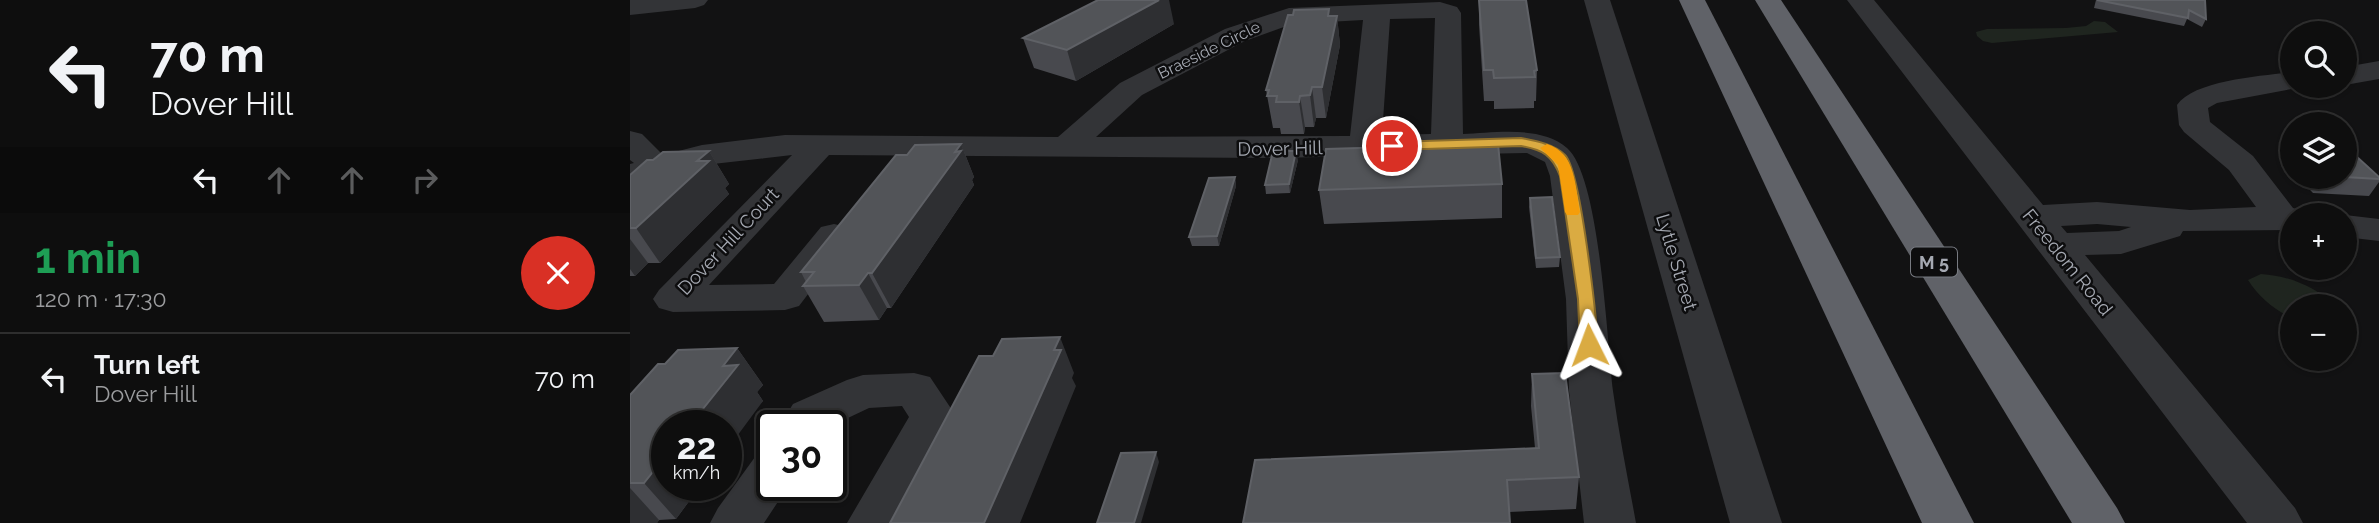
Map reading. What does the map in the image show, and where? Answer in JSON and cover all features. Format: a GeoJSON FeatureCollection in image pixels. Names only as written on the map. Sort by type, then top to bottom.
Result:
{"type":"FeatureCollection","features":[{"type":"Feature","properties":{"kind":"highway"},"geometry":{"type":"LineString","coordinates":[[1692,0],[1948,523]]}},
{"type":"Feature","properties":{"kind":"highway","name":"M 5"},"geometry":{"type":"LineString","coordinates":[[1769,0],[2099,523]]}},
{"type":"Feature","properties":{"kind":"street"},"geometry":{"type":"LineString","coordinates":[[630,7],[695,0]]}},
{"type":"Feature","properties":{"kind":"street","name":"Lytle Street"},"geometry":{"type":"LineString","coordinates":[[1597,0],[1756,523]]}},
{"type":"Feature","properties":{"kind":"street","name":"Freedom Road"},"geometry":{"type":"LineString","coordinates":[[1860,0],[2277,523]]}},
{"type":"Feature","properties":{"kind":"street","name":"Braeside Circle"},"geometry":{"type":"LineString","coordinates":[[1066,147],[1132,89],[1234,35],[1289,16],[1440,10],[1448,13],[1447,145]]}},
{"type":"Feature","properties":{"kind":"street"},"geometry":{"type":"LineString","coordinates":[[1365,146],[1377,12]]}},
{"type":"Feature","properties":{"kind":"street"},"geometry":{"type":"LineString","coordinates":[[2357,73],[2379,70]]}},
{"type":"Feature","properties":{"kind":"street"},"geometry":{"type":"LineString","coordinates":[[2280,83],[2208,95],[2192,105],[2195,125],[2241,163],[2280,210]]}},
{"type":"Feature","properties":{"kind":"street"},"geometry":{"type":"LineString","coordinates":[[630,141],[643,171]]}},
{"type":"Feature","properties":{"kind":"street","name":"Dover Hill"},"geometry":{"type":"LineString","coordinates":[[643,171],[730,150],[818,145],[1365,146],[1521,142],[1539,145],[1551,150],[1565,165],[1586,299],[1591,391],[1610,523]]}},
{"type":"Feature","properties":{"kind":"street","name":"Dover Hill Court"},"geometry":{"type":"LineString","coordinates":[[818,145],[673,299],[785,297],[853,211]]}},
{"type":"Feature","properties":{"kind":"street"},"geometry":{"type":"LineString","coordinates":[[879,178],[905,146]]}},
{"type":"Feature","properties":{"kind":"street"},"geometry":{"type":"LineString","coordinates":[[2044,231],[2122,242],[2190,221],[2280,218]]}},
{"type":"Feature","properties":{"kind":"street"},"geometry":{"type":"LineString","coordinates":[[2357,227],[2379,230]]}},
{"type":"Feature","properties":{"kind":"street"},"geometry":{"type":"LineString","coordinates":[[822,410],[863,392],[914,389],[933,416],[873,523]]}},
{"type":"Feature","properties":{"kind":"street"},"geometry":{"type":"LineString","coordinates":[[736,523],[756,494]]}},
{"type":"Feature","properties":{"kind":"shaded area"},"geometry":{"type":"Polygon","coordinates":[[[2094,21],[2105,22],[2118,32],[1992,43],[1983,41],[1976,32],[1987,29],[2066,28],[2086,26],[2094,21]]]}},
{"type":"Feature","properties":{"kind":"shaded area"},"geometry":{"type":"Polygon","coordinates":[[[2261,274],[2280,277],[2280,280],[2291,280],[2321,294],[2280,294],[2280,312],[2267,302],[2248,280],[2261,274]]]}},
{"type":"Feature","properties":{"kind":"building"},"geometry":{"type":"Polygon","coordinates":[[[1098,0],[1159,0],[1067,50],[1023,38],[1098,0]]]}},
{"type":"Feature","properties":{"kind":"building"},"geometry":{"type":"Polygon","coordinates":[[[1479,0],[1526,0],[1537,70],[1534,71],[1535,77],[1494,78],[1493,70],[1484,70],[1479,0]]]}},
{"type":"Feature","properties":{"kind":"building"},"geometry":{"type":"Polygon","coordinates":[[[2097,0],[2205,0],[2206,19],[2189,10],[2188,18],[2097,0]]]}},
{"type":"Feature","properties":{"kind":"building"},"geometry":{"type":"Polygon","coordinates":[[[1329,9],[1328,16],[1337,16],[1322,87],[1312,87],[1310,95],[1300,96],[1299,102],[1276,102],[1277,96],[1267,96],[1269,90],[1266,90],[1288,15],[1293,15],[1294,10],[1329,9]]]}},
{"type":"Feature","properties":{"kind":"building"},"geometry":{"type":"Polygon","coordinates":[[[961,144],[955,152],[961,151],[872,273],[868,273],[859,285],[803,286],[814,272],[801,272],[896,155],[907,155],[915,145],[961,144]]]}},
{"type":"Feature","properties":{"kind":"building"},"geometry":{"type":"Polygon","coordinates":[[[1498,144],[1502,184],[1319,190],[1326,149],[1498,144]]]}},
{"type":"Feature","properties":{"kind":"building"},"geometry":{"type":"Polygon","coordinates":[[[709,151],[697,161],[709,161],[636,228],[630,228],[630,175],[647,160],[653,160],[663,152],[709,151]]]}},
{"type":"Feature","properties":{"kind":"building"},"geometry":{"type":"Polygon","coordinates":[[[1273,151],[1296,151],[1289,184],[1265,185],[1273,151]]]}},
{"type":"Feature","properties":{"kind":"building"},"geometry":{"type":"Polygon","coordinates":[[[2357,157],[2379,177],[2357,178],[2357,157]]]}},
{"type":"Feature","properties":{"kind":"building"},"geometry":{"type":"Polygon","coordinates":[[[1235,177],[1217,236],[1189,237],[1209,178],[1235,177]]]}},
{"type":"Feature","properties":{"kind":"building"},"geometry":{"type":"Polygon","coordinates":[[[1552,197],[1560,257],[1536,258],[1530,198],[1552,197]]]}},
{"type":"Feature","properties":{"kind":"building"},"geometry":{"type":"Polygon","coordinates":[[[1060,337],[1054,350],[1061,350],[984,523],[890,523],[979,356],[993,356],[1002,339],[1060,337]]]}},
{"type":"Feature","properties":{"kind":"building"},"geometry":{"type":"Polygon","coordinates":[[[737,348],[723,366],[738,365],[702,410],[651,410],[651,474],[644,483],[630,483],[630,395],[658,364],[665,364],[678,350],[737,348]]]}},
{"type":"Feature","properties":{"kind":"building"},"geometry":{"type":"Polygon","coordinates":[[[1565,373],[1579,477],[1507,480],[1510,523],[1243,523],[1255,460],[1539,448],[1532,374],[1565,373]]]}},
{"type":"Feature","properties":{"kind":"building"},"geometry":{"type":"Polygon","coordinates":[[[1156,452],[1134,523],[1097,523],[1121,453],[1156,452]]]}},
{"type":"Feature","properties":{"kind":"slow traffic"},"geometry":{"type":"LineString","coordinates":[[1547,148],[1565,165],[1573,212]]}},
{"type":"Feature","properties":{"kind":"route"},"geometry":{"type":"LineString","coordinates":[[1392,146],[1521,142],[1539,145],[1560,158],[1565,165],[1567,176],[1586,299],[1589,345]]}}]}
